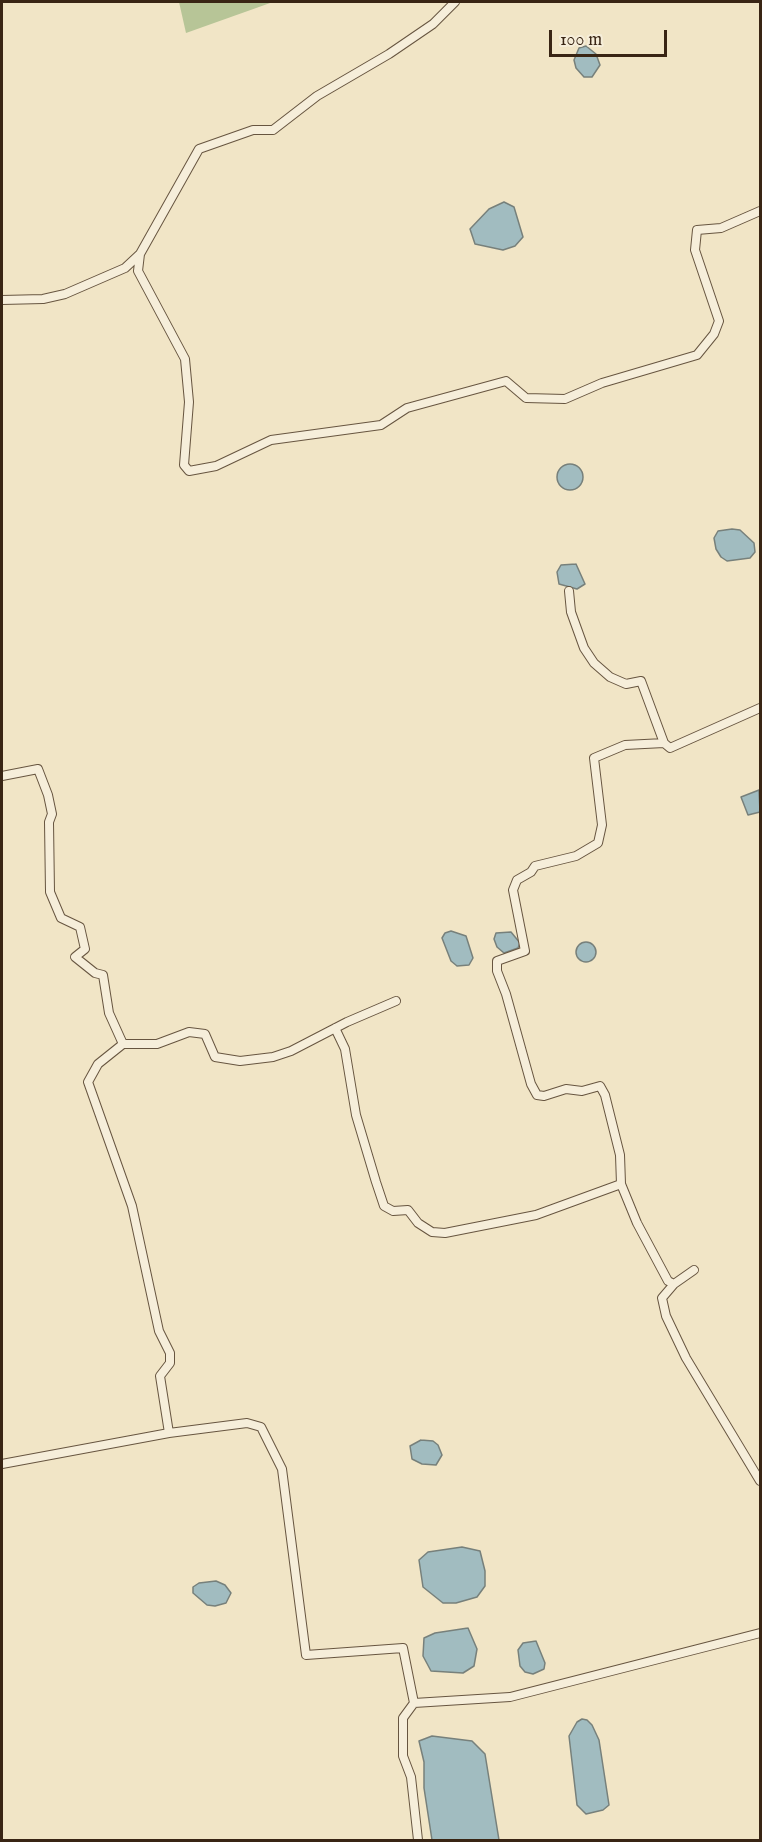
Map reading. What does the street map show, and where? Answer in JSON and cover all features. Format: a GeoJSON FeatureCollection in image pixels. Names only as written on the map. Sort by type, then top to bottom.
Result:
{"type":"FeatureCollection","features":[{"type":"Feature","properties":{"kind":"street"},"geometry":{"type":"LineString","coordinates":[[2,300],[43,298],[65,294],[125,268],[140,254],[199,149],[253,130],[273,130],[317,96],[389,54],[433,24],[455,2]]}},
{"type":"Feature","properties":{"kind":"street"},"geometry":{"type":"LineString","coordinates":[[140,254],[138,271],[184,358],[189,402],[184,465],[189,471],[216,466],[271,440],[381,424],[407,408],[506,381],[526,398],[565,399],[602,383],[697,355],[714,334],[719,321],[695,250],[697,230],[721,228],[760,211]]}},
{"type":"Feature","properties":{"kind":"street"},"geometry":{"type":"LineString","coordinates":[[569,591],[571,612],[584,648],[594,663],[610,676],[626,684],[641,681],[664,743],[670,748],[760,708]]}},
{"type":"Feature","properties":{"kind":"street"},"geometry":{"type":"LineString","coordinates":[[664,743],[625,745],[594,758],[602,825],[598,843],[576,856],[534,866],[531,872],[517,880],[513,890],[525,951],[497,961],[497,971],[531,1084],[537,1095],[544,1096],[566,1089],[582,1091],[600,1086],[620,1155],[621,1185],[637,1224],[668,1281],[674,1284]]}},
{"type":"Feature","properties":{"kind":"street"},"geometry":{"type":"LineString","coordinates":[[2,776],[38,769],[44,781],[52,814],[48,830],[50,892],[61,918],[80,927],[85,949],[75,957],[95,973],[103,975],[109,1013],[123,1044]]}},
{"type":"Feature","properties":{"kind":"street"},"geometry":{"type":"LineString","coordinates":[[169,1433],[160,1376],[170,1363],[170,1353],[159,1331],[132,1206],[88,1082],[98,1064],[123,1044],[151,1045],[189,1032],[205,1034],[215,1056],[240,1060],[273,1057],[291,1051],[335,1028],[396,1001]]}},
{"type":"Feature","properties":{"kind":"street"},"geometry":{"type":"LineString","coordinates":[[335,1028],[345,1049],[356,1115],[384,1206],[393,1211],[408,1210],[425,1227],[445,1233],[536,1215],[621,1185]]}},
{"type":"Feature","properties":{"kind":"street"},"geometry":{"type":"LineString","coordinates":[[694,1269],[674,1284],[662,1298],[666,1316],[686,1358],[760,1481]]}},
{"type":"Feature","properties":{"kind":"street"},"geometry":{"type":"LineString","coordinates":[[2,1464],[169,1433],[247,1423],[261,1427],[282,1469],[306,1655],[403,1648],[414,1703],[403,1719],[403,1756],[411,1777],[418,1840]]}},
{"type":"Feature","properties":{"kind":"street"},"geometry":{"type":"LineString","coordinates":[[414,1703],[510,1697],[760,1633]]}},
{"type":"Feature","properties":{"kind":"green space"},"geometry":{"type":"Polygon","coordinates":[[[179,2],[273,2],[186,33],[179,2]]]}},
{"type":"Feature","properties":{"kind":"water"},"geometry":{"type":"Polygon","coordinates":[[[586,46],[596,54],[600,65],[592,77],[584,77],[576,68],[574,60],[579,48],[586,46]]]}},
{"type":"Feature","properties":{"kind":"water"},"geometry":{"type":"Polygon","coordinates":[[[504,202],[514,207],[523,237],[515,246],[503,250],[475,244],[470,229],[489,209],[504,202]]]}},
{"type":"Feature","properties":{"kind":"water"},"geometry":{"type":"Polygon","coordinates":[[[570,464],[579,468],[583,477],[579,486],[570,490],[561,486],[557,477],[561,468],[570,464]]]}},
{"type":"Feature","properties":{"kind":"water"},"geometry":{"type":"Polygon","coordinates":[[[740,530],[754,543],[755,552],[750,558],[727,561],[716,549],[714,538],[718,531],[740,530]]]}},
{"type":"Feature","properties":{"kind":"water"},"geometry":{"type":"Polygon","coordinates":[[[576,564],[585,584],[577,589],[559,584],[557,572],[561,565],[576,564]]]}},
{"type":"Feature","properties":{"kind":"water"},"geometry":{"type":"Polygon","coordinates":[[[759,790],[760,812],[748,815],[741,797],[759,790]]]}},
{"type":"Feature","properties":{"kind":"water"},"geometry":{"type":"Polygon","coordinates":[[[451,931],[466,936],[473,958],[469,965],[457,966],[451,961],[442,938],[445,933],[451,931]]]}},
{"type":"Feature","properties":{"kind":"water"},"geometry":{"type":"Polygon","coordinates":[[[511,932],[520,943],[518,948],[504,953],[497,947],[494,939],[496,933],[511,932]]]}},
{"type":"Feature","properties":{"kind":"water"},"geometry":{"type":"Polygon","coordinates":[[[586,942],[593,945],[596,952],[593,959],[586,962],[579,959],[576,952],[579,945],[586,942]]]}},
{"type":"Feature","properties":{"kind":"water"},"geometry":{"type":"Polygon","coordinates":[[[421,1440],[433,1441],[438,1445],[442,1455],[436,1465],[422,1464],[412,1459],[410,1446],[421,1440]]]}},
{"type":"Feature","properties":{"kind":"water"},"geometry":{"type":"Polygon","coordinates":[[[462,1547],[480,1551],[485,1571],[485,1586],[477,1597],[456,1603],[443,1603],[423,1587],[419,1560],[428,1552],[462,1547]]]}},
{"type":"Feature","properties":{"kind":"water"},"geometry":{"type":"Polygon","coordinates":[[[216,1581],[225,1585],[231,1593],[226,1603],[215,1606],[207,1605],[193,1593],[193,1587],[199,1583],[216,1581]]]}},
{"type":"Feature","properties":{"kind":"water"},"geometry":{"type":"Polygon","coordinates":[[[468,1628],[477,1649],[474,1666],[463,1673],[431,1671],[423,1656],[424,1638],[435,1633],[468,1628]]]}},
{"type":"Feature","properties":{"kind":"water"},"geometry":{"type":"Polygon","coordinates":[[[536,1641],[545,1663],[544,1669],[533,1674],[525,1672],[520,1666],[518,1650],[523,1643],[536,1641]]]}},
{"type":"Feature","properties":{"kind":"water"},"geometry":{"type":"Polygon","coordinates":[[[582,1719],[592,1725],[599,1740],[609,1805],[603,1810],[586,1814],[577,1805],[569,1736],[577,1722],[582,1719]]]}},
{"type":"Feature","properties":{"kind":"water"},"geometry":{"type":"Polygon","coordinates":[[[432,1736],[472,1741],[485,1754],[499,1840],[432,1840],[424,1788],[424,1762],[419,1741],[432,1736]]]}}]}
